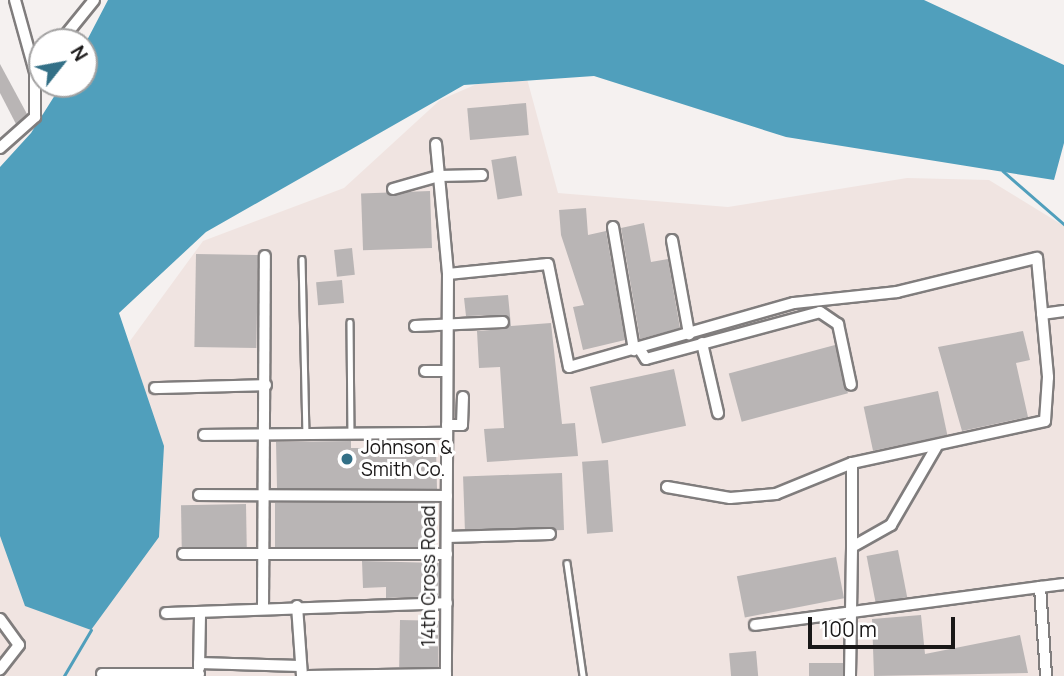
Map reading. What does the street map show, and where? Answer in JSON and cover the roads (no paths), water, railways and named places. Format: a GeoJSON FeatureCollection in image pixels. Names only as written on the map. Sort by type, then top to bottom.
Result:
{"type":"FeatureCollection","features":[{"type":"Feature","properties":{"kind":"street"},"geometry":{"type":"LineString","coordinates":[[16,0],[28,35]]}},
{"type":"Feature","properties":{"kind":"street"},"geometry":{"type":"LineString","coordinates":[[71,28],[94,0]]}},
{"type":"Feature","properties":{"kind":"street"},"geometry":{"type":"LineString","coordinates":[[0,148],[35,117],[37,98]]}},
{"type":"Feature","properties":{"kind":"street","name":"14th Cross Road"},"geometry":{"type":"LineString","coordinates":[[436,144],[448,274],[446,675]]}},
{"type":"Feature","properties":{"kind":"street"},"geometry":{"type":"LineString","coordinates":[[393,189],[439,176],[482,175]]}},
{"type":"Feature","properties":{"kind":"street"},"geometry":{"type":"LineString","coordinates":[[613,227],[637,349],[646,359],[820,312],[838,324],[851,385]]}},
{"type":"Feature","properties":{"kind":"street"},"geometry":{"type":"LineString","coordinates":[[672,240],[690,334]]}},
{"type":"Feature","properties":{"kind":"street"},"geometry":{"type":"LineString","coordinates":[[263,609],[265,256]]}},
{"type":"Feature","properties":{"kind":"street"},"geometry":{"type":"LineString","coordinates":[[448,274],[548,264],[569,367],[794,303],[897,292],[1028,258],[1037,258],[1048,377],[1045,421],[852,463],[776,494],[730,498],[667,487]]}},
{"type":"Feature","properties":{"kind":"street"},"geometry":{"type":"LineString","coordinates":[[1042,314],[1064,311]]}},
{"type":"Feature","properties":{"kind":"street"},"geometry":{"type":"LineString","coordinates":[[415,326],[503,322]]}},
{"type":"Feature","properties":{"kind":"street"},"geometry":{"type":"LineString","coordinates":[[702,343],[718,413]]}},
{"type":"Feature","properties":{"kind":"street"},"geometry":{"type":"LineString","coordinates":[[425,371],[447,371]]}},
{"type":"Feature","properties":{"kind":"street"},"geometry":{"type":"LineString","coordinates":[[155,388],[266,385]]}},
{"type":"Feature","properties":{"kind":"street"},"geometry":{"type":"LineString","coordinates":[[204,435],[447,429],[462,425],[463,397]]}},
{"type":"Feature","properties":{"kind":"street"},"geometry":{"type":"LineString","coordinates":[[852,547],[891,525],[937,446]]}},
{"type":"Feature","properties":{"kind":"street"},"geometry":{"type":"LineString","coordinates":[[850,676],[852,463]]}},
{"type":"Feature","properties":{"kind":"street"},"geometry":{"type":"LineString","coordinates":[[199,495],[447,496]]}},
{"type":"Feature","properties":{"kind":"street"},"geometry":{"type":"LineString","coordinates":[[447,537],[550,534]]}},
{"type":"Feature","properties":{"kind":"street"},"geometry":{"type":"LineString","coordinates":[[183,554],[447,554]]}},
{"type":"Feature","properties":{"kind":"street"},"geometry":{"type":"LineString","coordinates":[[755,625],[852,614],[1064,583]]}},
{"type":"Feature","properties":{"kind":"street"},"geometry":{"type":"LineString","coordinates":[[1040,587],[1046,676]]}},
{"type":"Feature","properties":{"kind":"street"},"geometry":{"type":"LineString","coordinates":[[166,613],[200,614],[298,606],[447,603]]}},
{"type":"Feature","properties":{"kind":"street"},"geometry":{"type":"LineString","coordinates":[[102,674],[301,671],[298,606]]}},
{"type":"Feature","properties":{"kind":"street"},"geometry":{"type":"LineString","coordinates":[[199,671],[200,614]]}},
{"type":"Feature","properties":{"kind":"street"},"geometry":{"type":"LineString","coordinates":[[0,619],[19,645],[0,669]]}},
{"type":"Feature","properties":{"kind":"street"},"geometry":{"type":"LineString","coordinates":[[308,676],[446,675]]}},
{"type":"Feature","properties":{"kind":"lane"},"geometry":{"type":"LineString","coordinates":[[302,259],[306,433]]}},
{"type":"Feature","properties":{"kind":"lane"},"geometry":{"type":"LineString","coordinates":[[350,322],[351,433]]}},
{"type":"Feature","properties":{"kind":"lane"},"geometry":{"type":"LineString","coordinates":[[567,563],[583,676]]}},
{"type":"Feature","properties":{"kind":"water"},"geometry":{"type":"Polygon","coordinates":[[[108,0],[924,0],[1064,65],[1064,143],[1054,180],[786,137],[594,76],[464,85],[206,232],[119,313],[164,446],[159,537],[91,630],[25,606],[0,536],[0,167],[31,133],[53,98],[98,98],[98,28],[93,28],[108,0]]]}},
{"type":"Feature","properties":{"kind":"waterway"},"geometry":{"type":"LineString","coordinates":[[1003,171],[1064,224]]}},
{"type":"Feature","properties":{"kind":"waterway"},"geometry":{"type":"LineString","coordinates":[[64,676],[91,630]]}},
{"type":"Feature","properties":{"kind":"place","name":"Johnson & Smith Co."},"geometry":{"type":"Point","coordinates":[347,459]}}]}
